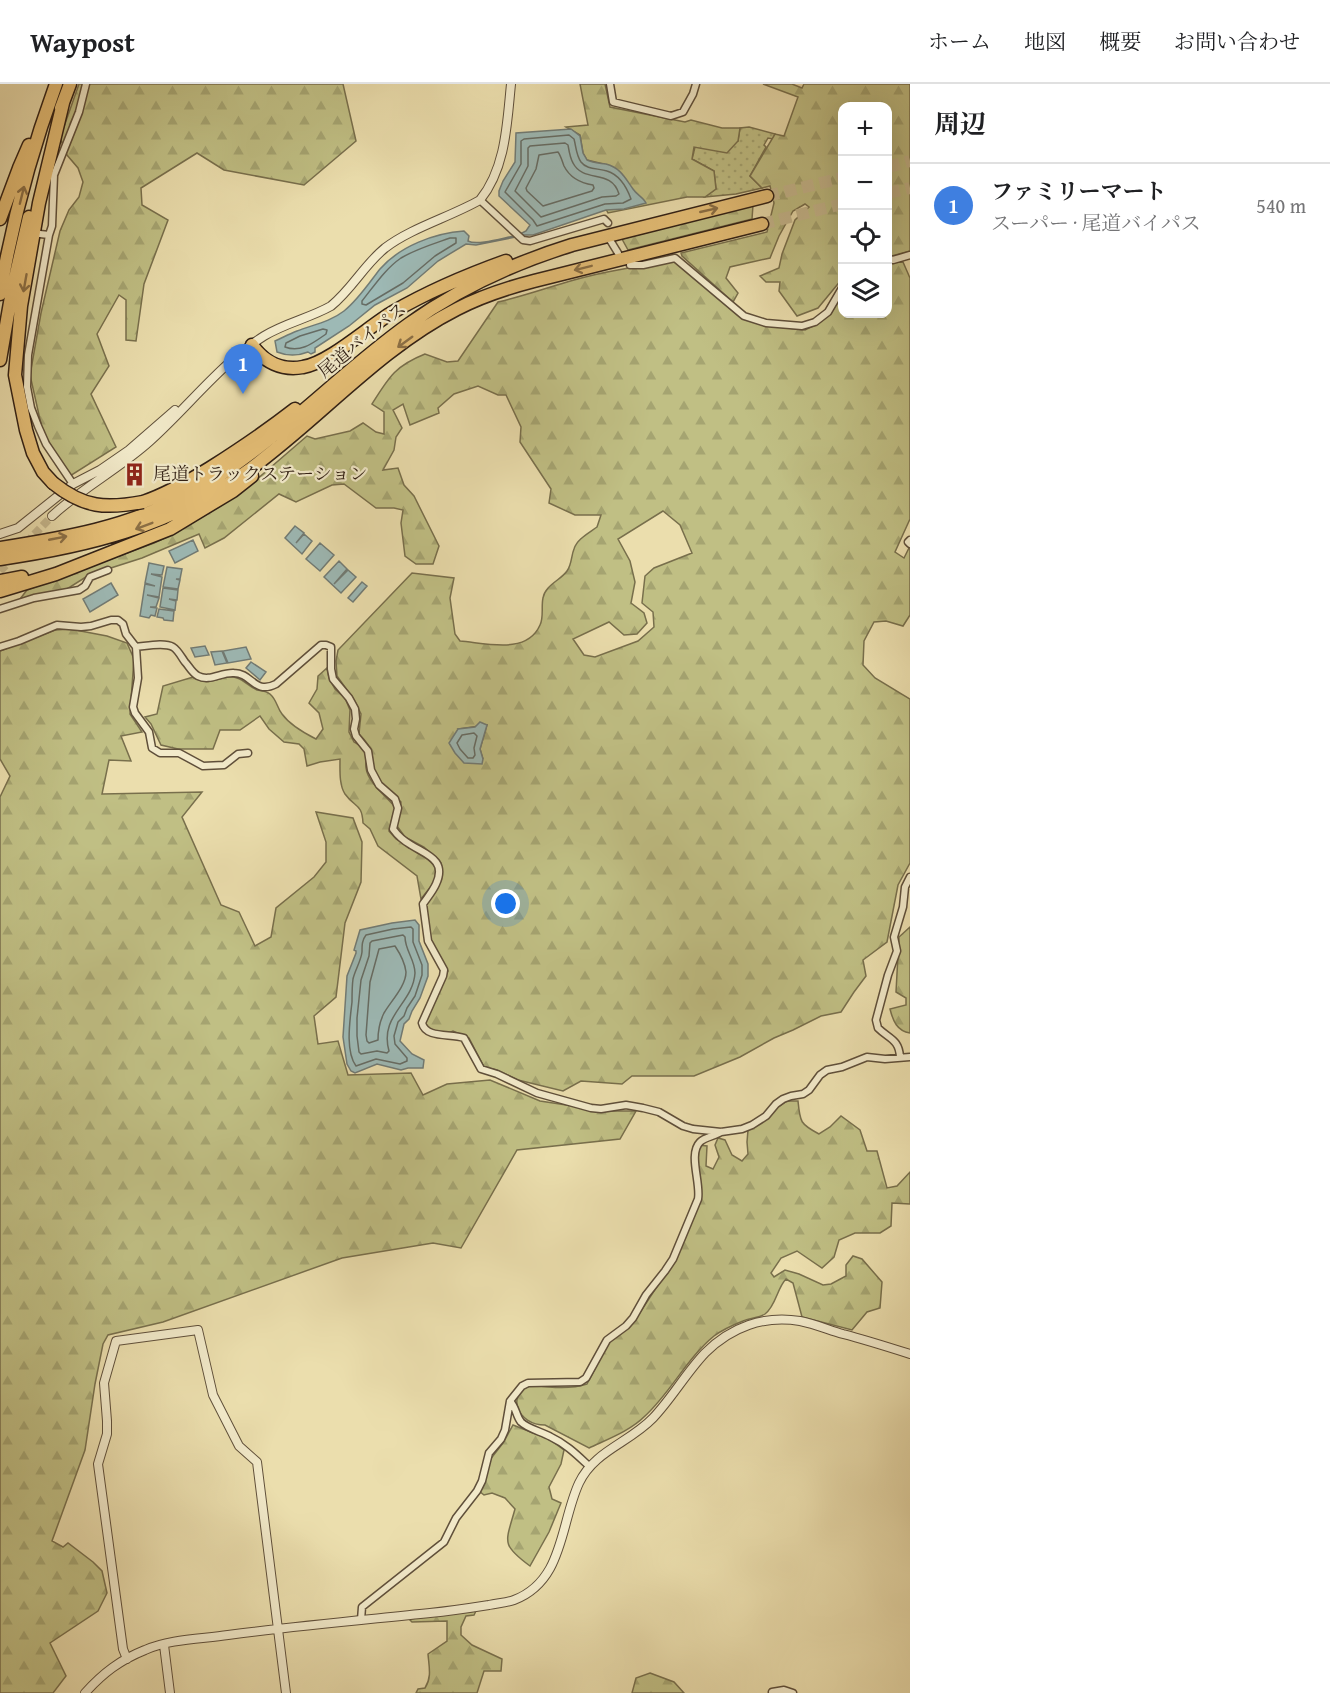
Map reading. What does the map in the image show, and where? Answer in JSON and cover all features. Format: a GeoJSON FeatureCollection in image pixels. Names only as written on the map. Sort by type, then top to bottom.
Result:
{"type":"FeatureCollection","features":[{"type":"Feature","properties":{"kind":"highway"},"geometry":{"type":"LineString","coordinates":[[0,294],[26,177],[56,84]]}},
{"type":"Feature","properties":{"kind":"highway"},"geometry":{"type":"LineString","coordinates":[[0,360],[19,256],[38,181],[70,84]]}},
{"type":"Feature","properties":{"kind":"highway"},"geometry":{"type":"LineString","coordinates":[[0,219],[19,168],[51,98]]}},
{"type":"Feature","properties":{"kind":"highway"},"geometry":{"type":"LineString","coordinates":[[63,103],[37,213],[21,306],[15,375],[33,453],[43,472],[73,497],[96,505],[118,507],[158,497],[253,441],[310,399],[410,316],[455,291],[483,279]]}},
{"type":"Feature","properties":{"kind":"highway","name":"尾道バイパス"},"geometry":{"type":"LineString","coordinates":[[0,548],[55,539],[106,527],[159,509],[186,496],[261,447],[409,324],[483,279],[511,266],[561,248],[767,196]]}},
{"type":"Feature","properties":{"kind":"highway"},"geometry":{"type":"LineString","coordinates":[[252,345],[265,360],[273,364],[291,368],[311,366],[391,314],[449,283],[480,270],[570,241],[646,222],[679,217]]}},
{"type":"Feature","properties":{"kind":"highway","name":"尾道バイパス"},"geometry":{"type":"LineString","coordinates":[[0,559],[59,550],[115,536],[165,518],[194,504],[263,459],[382,358],[456,309],[480,298],[506,288],[762,224]]}},
{"type":"Feature","properties":{"kind":"highway"},"geometry":{"type":"LineString","coordinates":[[0,591],[88,562],[170,529],[233,491],[267,465],[359,378]]}},
{"type":"Feature","properties":{"kind":"highway"},"geometry":{"type":"LineString","coordinates":[[0,581],[88,562]]}},
{"type":"Feature","properties":{"kind":"street"},"geometry":{"type":"LineString","coordinates":[[73,484],[50,451],[31,408],[27,387],[28,356],[52,226],[54,175],[79,112],[86,84]]}},
{"type":"Feature","properties":{"kind":"street"},"geometry":{"type":"LineString","coordinates":[[0,534],[18,528],[73,484],[129,450],[193,396],[226,364],[252,345],[277,329],[331,306],[384,249],[399,239],[480,200],[485,194],[505,144],[511,84]]}},
{"type":"Feature","properties":{"kind":"street"},"geometry":{"type":"LineString","coordinates":[[610,84],[613,102],[671,116],[683,112],[696,84]]}},
{"type":"Feature","properties":{"kind":"street"},"geometry":{"type":"LineString","coordinates":[[480,200],[523,240],[530,241],[604,219],[608,223]]}},
{"type":"Feature","properties":{"kind":"street"},"geometry":{"type":"LineString","coordinates":[[40,234],[49,235]]}},
{"type":"Feature","properties":{"kind":"street"},"geometry":{"type":"LineString","coordinates":[[610,240],[618,253]]}},
{"type":"Feature","properties":{"kind":"street"},"geometry":{"type":"LineString","coordinates":[[892,260],[910,255]]}},
{"type":"Feature","properties":{"kind":"street"},"geometry":{"type":"LineString","coordinates":[[630,265],[643,265],[675,258],[744,316],[766,323],[801,327],[815,322],[828,312],[838,296]]}},
{"type":"Feature","properties":{"kind":"street"},"geometry":{"type":"LineString","coordinates":[[52,516],[77,494],[119,466],[149,442],[193,396]]}},
{"type":"Feature","properties":{"kind":"street"},"geometry":{"type":"LineString","coordinates":[[0,609],[34,598],[79,590],[85,586],[90,577],[108,570]]}},
{"type":"Feature","properties":{"kind":"street"},"geometry":{"type":"LineString","coordinates":[[0,647],[57,625],[91,626],[118,620],[123,624],[126,634],[136,647],[138,678],[133,707],[149,732],[152,748],[160,753],[179,753],[203,766],[224,765],[238,754],[248,753]]}},
{"type":"Feature","properties":{"kind":"street"},"geometry":{"type":"LineString","coordinates":[[136,647],[164,645],[174,648],[194,674],[201,677],[208,678],[234,673],[243,675],[258,686],[269,687],[276,684],[321,645],[332,647],[333,679],[355,709],[354,729],[356,736],[368,751],[370,770],[379,785],[395,799],[399,808],[393,829],[398,836],[430,855],[438,864],[439,873],[436,883],[423,904],[428,941],[444,970],[422,1023],[423,1028],[427,1032],[464,1038],[481,1070],[497,1074],[537,1093],[591,1108],[601,1109],[626,1105],[643,1108],[658,1112],[683,1126],[721,1132],[742,1130],[752,1125],[766,1116],[783,1099],[803,1094],[809,1090],[820,1075],[827,1070],[867,1057],[885,1059],[910,1057]]}},
{"type":"Feature","properties":{"kind":"street"},"geometry":{"type":"LineString","coordinates":[[900,1057],[900,1049],[896,1041],[878,1028],[876,1020],[897,951],[894,937],[903,908],[905,887],[910,877]]}},
{"type":"Feature","properties":{"kind":"street"},"geometry":{"type":"LineString","coordinates":[[361,1620],[362,1607],[444,1542],[456,1518],[482,1481],[489,1453],[501,1439],[505,1430],[510,1401],[522,1386],[528,1383],[580,1382],[586,1378],[607,1341],[633,1318],[646,1294],[673,1259],[698,1198],[700,1190],[694,1158],[697,1147],[701,1141],[721,1132]]}},
{"type":"Feature","properties":{"kind":"street"},"geometry":{"type":"LineString","coordinates":[[85,1693],[106,1671],[146,1649],[277,1629],[460,1610],[512,1601],[521,1596],[544,1579],[549,1570],[576,1492],[589,1466],[653,1418],[704,1354],[731,1332],[744,1326],[778,1320],[801,1322],[910,1354]]}},
{"type":"Feature","properties":{"kind":"street"},"geometry":{"type":"LineString","coordinates":[[127,1659],[123,1649],[98,1464],[107,1421],[104,1383],[116,1341],[198,1330],[213,1395],[239,1446],[257,1461],[286,1693]]}},
{"type":"Feature","properties":{"kind":"street"},"geometry":{"type":"LineString","coordinates":[[510,1401],[523,1424],[569,1447],[589,1466]]}},
{"type":"Feature","properties":{"kind":"street"},"geometry":{"type":"LineString","coordinates":[[164,1645],[170,1693]]}},
{"type":"Feature","properties":{"kind":"street"},"geometry":{"type":"LineString","coordinates":[[772,1692],[784,1690],[793,1693]]}},
{"type":"Feature","properties":{"kind":"green space"},"geometry":{"type":"Polygon","coordinates":[[[79,84],[343,84],[356,141],[304,185],[224,170],[197,153],[141,188],[142,205],[168,220],[144,284],[136,341],[126,340],[126,300],[119,295],[97,334],[109,366],[91,394],[116,447],[70,476],[43,433],[30,375],[41,313],[60,231],[69,210],[79,197],[83,182],[78,168],[67,155],[60,138],[79,84]]]}},
{"type":"Feature","properties":{"kind":"green space"},"geometry":{"type":"Polygon","coordinates":[[[580,84],[605,84],[610,107],[685,122],[691,120],[722,128],[740,128],[738,141],[727,153],[694,147],[692,159],[714,171],[716,189],[705,197],[687,197],[608,213],[604,164],[587,160],[583,153],[580,135],[566,127],[588,125],[580,84]]]}},
{"type":"Feature","properties":{"kind":"green space"},"geometry":{"type":"Polygon","coordinates":[[[763,84],[792,84],[802,88],[804,84],[910,84],[910,251],[892,256],[892,102],[838,102],[838,284],[818,308],[797,316],[779,291],[780,282],[766,282],[760,276],[779,268],[795,220],[809,207],[805,204],[793,211],[770,258],[730,267],[726,278],[738,293],[733,302],[681,253],[767,232],[774,203],[770,186],[762,188],[750,176],[775,134],[784,136],[798,97],[763,84]]]}},
{"type":"Feature","properties":{"kind":"green space"},"geometry":{"type":"Polygon","coordinates":[[[749,127],[775,134],[773,139],[768,138],[764,145],[766,147],[750,176],[762,188],[736,194],[705,197],[716,189],[714,171],[692,159],[695,147],[738,141],[740,128],[749,127]]]}},
{"type":"Feature","properties":{"kind":"green space"},"geometry":{"type":"Polygon","coordinates":[[[753,205],[752,219],[628,250],[622,239],[753,205]]]}},
{"type":"Feature","properties":{"kind":"green space"},"geometry":{"type":"Polygon","coordinates":[[[676,261],[729,307],[769,326],[805,330],[829,315],[838,300],[838,318],[892,318],[892,263],[903,262],[910,278],[910,519],[895,552],[904,558],[909,548],[910,550],[910,615],[903,626],[886,621],[874,622],[864,641],[863,665],[875,678],[910,699],[910,863],[898,885],[887,942],[863,960],[866,976],[841,1012],[821,1016],[740,1057],[694,1076],[632,1076],[622,1084],[581,1081],[563,1091],[518,1080],[497,1070],[484,1067],[469,1038],[453,1031],[446,1034],[425,1028],[424,1020],[448,971],[429,939],[425,905],[437,886],[441,863],[424,847],[405,837],[397,826],[401,802],[377,777],[370,748],[359,734],[361,714],[337,676],[338,650],[412,573],[454,578],[450,598],[455,634],[460,641],[493,645],[516,644],[534,634],[540,625],[544,593],[567,571],[576,545],[597,527],[601,515],[575,515],[549,503],[551,489],[520,442],[521,427],[506,395],[498,395],[478,386],[454,394],[438,408],[439,413],[410,425],[403,404],[393,410],[402,428],[383,470],[398,468],[404,485],[414,496],[439,546],[433,564],[416,564],[405,556],[401,523],[403,510],[376,508],[344,484],[332,485],[296,502],[279,494],[224,538],[205,548],[199,534],[142,558],[89,575],[67,589],[20,599],[27,590],[169,536],[219,507],[249,486],[307,436],[315,439],[350,431],[363,423],[376,432],[384,434],[384,412],[372,404],[388,379],[406,363],[425,354],[447,362],[458,361],[498,302],[587,277],[676,261]],[[663,511],[618,539],[630,561],[635,582],[631,603],[644,613],[647,623],[637,634],[624,635],[609,622],[573,639],[584,655],[595,657],[638,641],[654,627],[653,612],[642,603],[645,576],[654,568],[692,553],[680,525],[663,511]],[[487,725],[458,729],[483,759],[480,749],[487,725]]]}},
{"type":"Feature","properties":{"kind":"green space"},"geometry":{"type":"Polygon","coordinates":[[[70,629],[107,636],[127,643],[134,659],[130,714],[142,732],[121,736],[131,761],[109,760],[102,794],[202,792],[182,817],[221,905],[239,912],[255,946],[271,937],[276,908],[314,877],[326,862],[326,842],[316,812],[353,818],[362,842],[361,882],[345,923],[336,997],[314,1016],[318,1044],[338,1041],[348,1075],[411,1073],[423,1095],[447,1084],[490,1080],[540,1101],[606,1111],[636,1111],[620,1139],[517,1150],[461,1248],[433,1243],[342,1258],[163,1322],[108,1335],[103,1344],[95,1384],[85,1450],[52,1541],[63,1547],[68,1543],[93,1562],[102,1571],[107,1593],[98,1611],[50,1643],[66,1676],[53,1693],[0,1693],[0,797],[10,776],[0,759],[0,651],[55,630],[70,629]]]}},
{"type":"Feature","properties":{"kind":"green space"},"geometry":{"type":"Polygon","coordinates":[[[327,668],[335,689],[345,698],[350,710],[349,732],[354,742],[366,749],[367,774],[395,807],[389,831],[396,839],[427,858],[436,868],[436,880],[421,899],[417,876],[378,846],[370,829],[363,823],[360,809],[345,794],[341,782],[340,759],[307,766],[304,749],[299,744],[284,742],[269,729],[260,716],[240,730],[220,730],[213,749],[178,749],[161,745],[145,717],[157,714],[163,686],[193,677],[212,681],[232,677],[270,694],[280,712],[289,722],[316,739],[323,729],[319,713],[309,703],[317,689],[318,676],[327,668]]]}},
{"type":"Feature","properties":{"kind":"green space"},"geometry":{"type":"Polygon","coordinates":[[[910,927],[910,1033],[896,1025],[890,1009],[906,1005],[906,998],[896,992],[899,937],[910,927]]]}},
{"type":"Feature","properties":{"kind":"green space"},"geometry":{"type":"Polygon","coordinates":[[[787,1101],[798,1101],[802,1122],[819,1134],[841,1116],[860,1130],[867,1151],[877,1151],[887,1188],[897,1186],[910,1172],[910,1204],[892,1203],[891,1226],[880,1233],[855,1233],[839,1240],[834,1257],[822,1268],[797,1251],[781,1258],[771,1273],[774,1277],[785,1270],[823,1285],[831,1284],[846,1276],[846,1265],[853,1256],[862,1259],[882,1282],[880,1308],[867,1312],[852,1330],[802,1317],[793,1283],[786,1279],[769,1311],[714,1336],[695,1354],[654,1407],[626,1430],[589,1448],[545,1425],[527,1420],[518,1408],[518,1395],[530,1386],[563,1388],[587,1384],[609,1342],[637,1317],[666,1273],[701,1193],[697,1162],[699,1145],[707,1146],[706,1166],[713,1169],[719,1157],[715,1145],[718,1138],[725,1140],[732,1155],[742,1161],[748,1154],[748,1130],[768,1118],[787,1101]]]}},
{"type":"Feature","properties":{"kind":"green space"},"geometry":{"type":"Polygon","coordinates":[[[513,1425],[549,1439],[564,1450],[561,1464],[549,1487],[552,1499],[561,1503],[549,1532],[530,1566],[520,1559],[508,1542],[515,1509],[505,1498],[492,1493],[484,1495],[479,1491],[489,1461],[513,1425]]]}},
{"type":"Feature","properties":{"kind":"green space"},"geometry":{"type":"Polygon","coordinates":[[[476,1611],[474,1615],[466,1616],[461,1627],[461,1635],[472,1645],[502,1659],[501,1671],[484,1671],[477,1693],[416,1693],[418,1689],[425,1688],[429,1680],[428,1654],[447,1641],[447,1621],[412,1622],[409,1619],[476,1611]]]}},
{"type":"Feature","properties":{"kind":"green space"},"geometry":{"type":"Polygon","coordinates":[[[650,1673],[674,1682],[684,1693],[632,1693],[636,1678],[650,1673]]]}},
{"type":"Feature","properties":{"kind":"water"},"geometry":{"type":"Polygon","coordinates":[[[571,129],[580,136],[583,153],[587,160],[615,168],[646,203],[624,209],[606,210],[533,235],[521,235],[530,225],[499,196],[503,181],[515,162],[516,133],[571,129]]]}},
{"type":"Feature","properties":{"kind":"water"},"geometry":{"type":"Polygon","coordinates":[[[464,231],[469,236],[468,241],[472,242],[516,237],[476,245],[466,244],[438,261],[407,288],[375,305],[349,326],[315,348],[315,352],[311,354],[308,352],[289,355],[277,352],[275,341],[327,321],[349,307],[380,269],[397,254],[430,238],[464,231]]]}},
{"type":"Feature","properties":{"kind":"water"},"geometry":{"type":"Polygon","coordinates":[[[295,526],[304,533],[296,543],[304,534],[312,541],[302,554],[285,538],[295,526]]]}},
{"type":"Feature","properties":{"kind":"water"},"geometry":{"type":"Polygon","coordinates":[[[193,540],[198,551],[175,563],[169,551],[193,540]]]}},
{"type":"Feature","properties":{"kind":"water"},"geometry":{"type":"Polygon","coordinates":[[[320,543],[334,555],[320,571],[306,559],[320,543]]]}},
{"type":"Feature","properties":{"kind":"water"},"geometry":{"type":"Polygon","coordinates":[[[339,561],[347,569],[334,584],[348,570],[356,577],[341,593],[324,577],[339,561]]]}},
{"type":"Feature","properties":{"kind":"water"},"geometry":{"type":"Polygon","coordinates":[[[149,563],[164,566],[162,575],[151,574],[162,577],[159,597],[147,595],[159,598],[156,607],[150,607],[157,608],[155,616],[151,615],[149,618],[140,616],[145,584],[155,586],[145,583],[149,563]]]}},
{"type":"Feature","properties":{"kind":"water"},"geometry":{"type":"Polygon","coordinates":[[[167,567],[182,569],[180,579],[176,579],[180,580],[178,589],[163,587],[167,567]]]}},
{"type":"Feature","properties":{"kind":"water"},"geometry":{"type":"Polygon","coordinates":[[[362,582],[367,586],[353,602],[348,598],[362,582]]]}},
{"type":"Feature","properties":{"kind":"water"},"geometry":{"type":"Polygon","coordinates":[[[111,583],[118,595],[90,612],[83,599],[111,583]]]}},
{"type":"Feature","properties":{"kind":"water"},"geometry":{"type":"Polygon","coordinates":[[[163,588],[178,590],[177,600],[169,599],[176,601],[175,610],[160,607],[163,588]]]}},
{"type":"Feature","properties":{"kind":"water"},"geometry":{"type":"Polygon","coordinates":[[[159,609],[174,611],[173,621],[157,617],[159,609]]]}},
{"type":"Feature","properties":{"kind":"water"},"geometry":{"type":"Polygon","coordinates":[[[205,646],[209,655],[195,657],[191,648],[205,646]]]}},
{"type":"Feature","properties":{"kind":"water"},"geometry":{"type":"Polygon","coordinates":[[[246,647],[251,659],[228,663],[223,651],[246,647]]]}},
{"type":"Feature","properties":{"kind":"water"},"geometry":{"type":"Polygon","coordinates":[[[222,651],[227,663],[215,665],[211,652],[222,651]]]}},
{"type":"Feature","properties":{"kind":"water"},"geometry":{"type":"Polygon","coordinates":[[[251,662],[266,672],[260,680],[246,668],[251,662]]]}},
{"type":"Feature","properties":{"kind":"water"},"geometry":{"type":"Polygon","coordinates":[[[480,722],[487,725],[480,749],[482,764],[464,763],[449,743],[458,729],[475,727],[480,722]]]}},
{"type":"Feature","properties":{"kind":"water"},"geometry":{"type":"Polygon","coordinates":[[[415,920],[419,925],[419,941],[428,964],[428,976],[420,998],[404,1024],[400,1041],[412,1054],[424,1060],[423,1068],[401,1070],[377,1064],[355,1073],[347,1064],[343,1037],[347,976],[356,953],[354,950],[360,930],[415,920]]]}},
{"type":"Feature","properties":{"kind":"tunnel"},"geometry":{"type":"LineString","coordinates":[[892,166],[910,161]]}},
{"type":"Feature","properties":{"kind":"tunnel"},"geometry":{"type":"LineString","coordinates":[[767,196],[838,179]]}},
{"type":"Feature","properties":{"kind":"tunnel"},"geometry":{"type":"LineString","coordinates":[[892,192],[910,188]]}},
{"type":"Feature","properties":{"kind":"tunnel"},"geometry":{"type":"LineString","coordinates":[[762,224],[838,205]]}},
{"type":"Feature","properties":{"kind":"tunnel"},"geometry":{"type":"LineString","coordinates":[[26,543],[52,516]]}},
{"type":"Feature","properties":{"kind":"tunnel"},"geometry":{"type":"LineString","coordinates":[[0,571],[14,557]]}},
{"type":"Feature","properties":{"kind":"place","name":"ファミリーマート"},"geometry":{"type":"Point","coordinates":[243,394]}},
{"type":"Feature","properties":{"kind":"place","name":"尾道トラックステーション"},"geometry":{"type":"Point","coordinates":[135,474]}}]}
